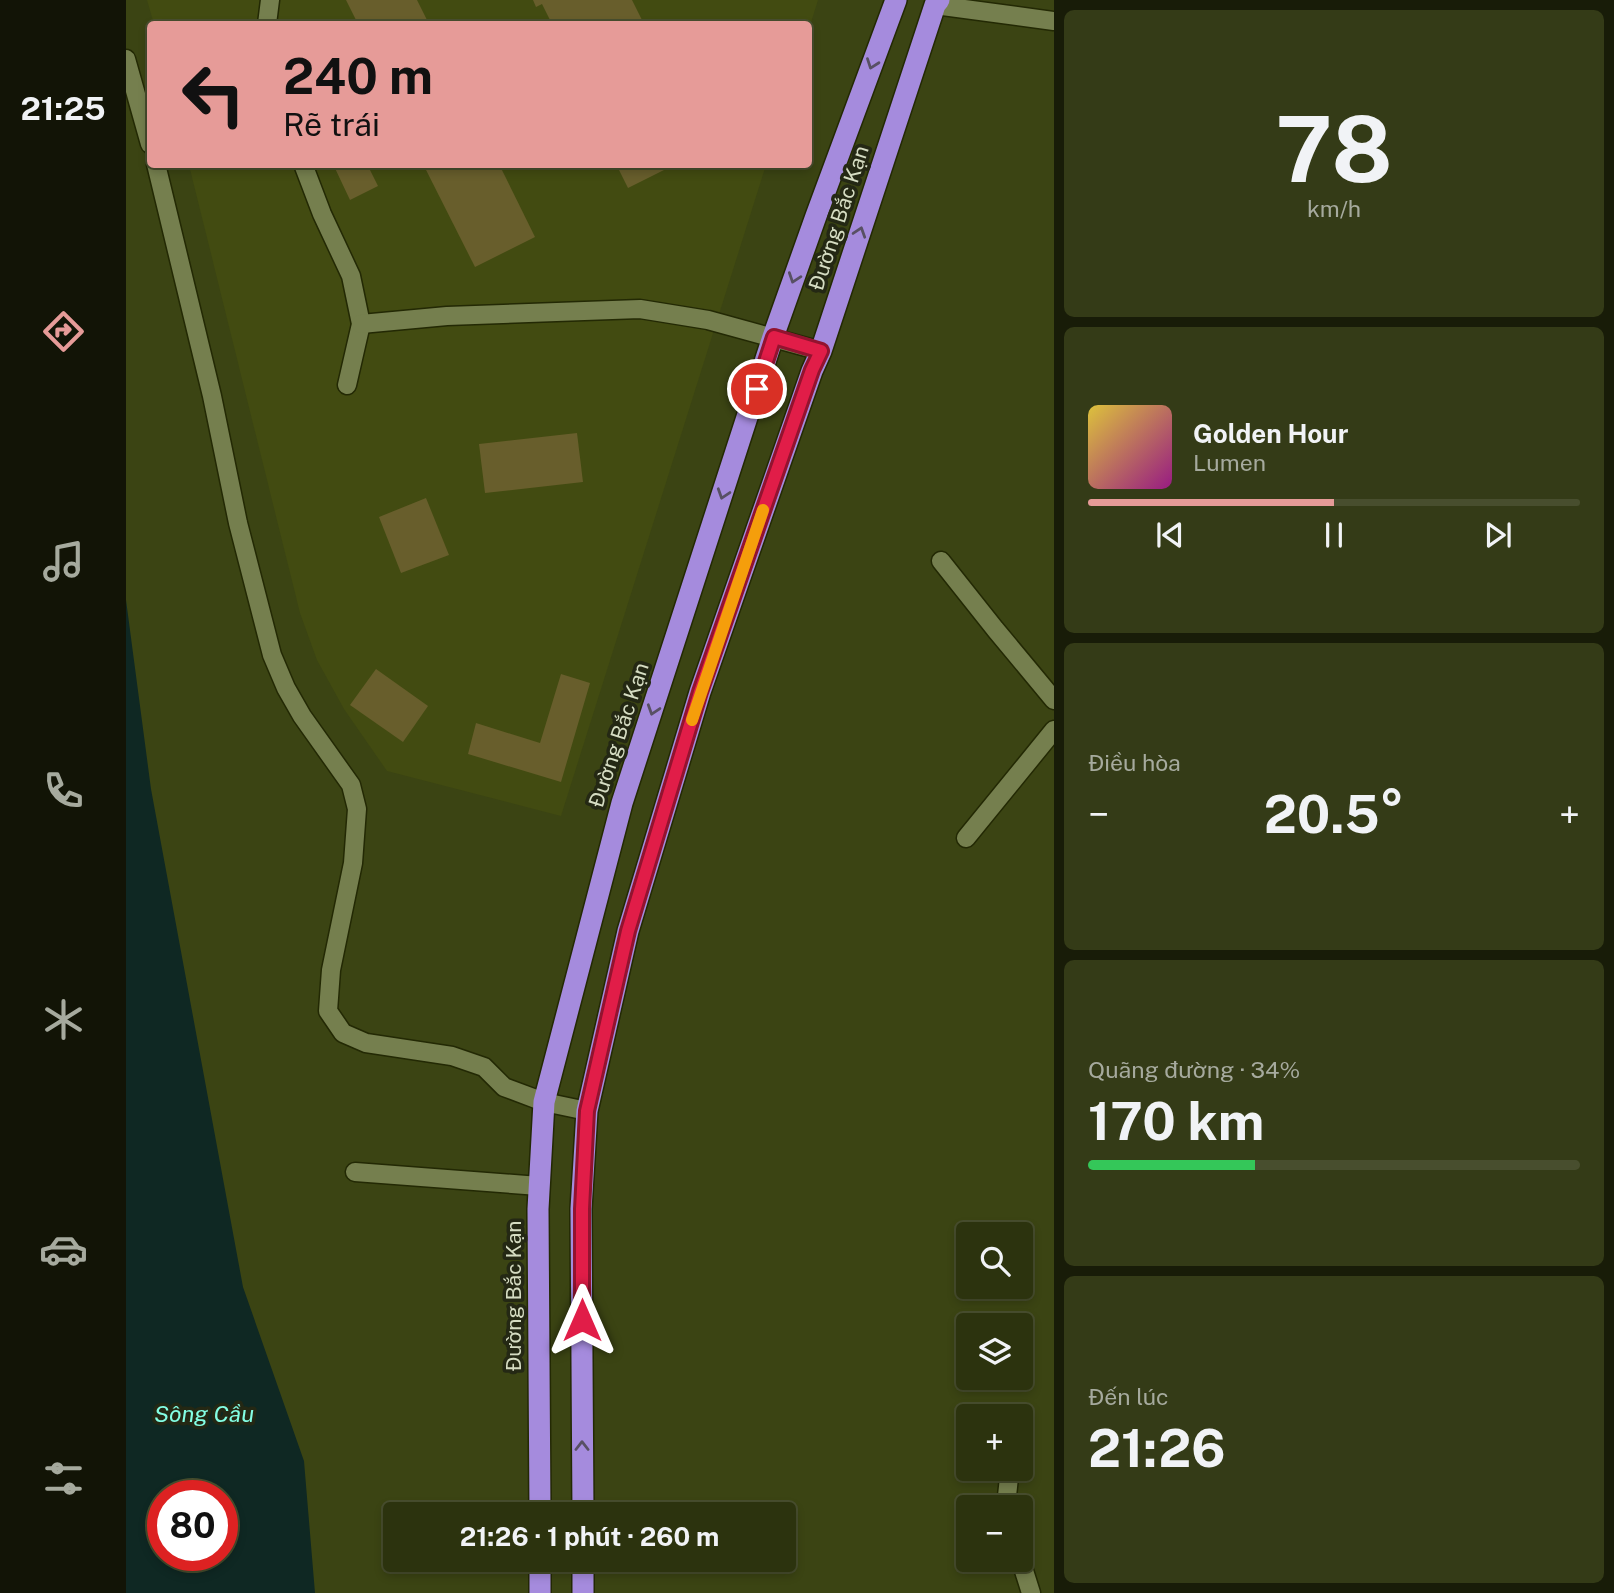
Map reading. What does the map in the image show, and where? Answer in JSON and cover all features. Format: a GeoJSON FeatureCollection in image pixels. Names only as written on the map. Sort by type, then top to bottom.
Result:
{"type":"FeatureCollection","features":[{"type":"Feature","properties":{"kind":"highway","name":"Đường Bắc Kạn"},"geometry":{"type":"LineString","coordinates":[[540,1502],[538,1223],[544,1102],[622,803],[774,337],[896,0]]}},
{"type":"Feature","properties":{"kind":"highway","name":"Đường Bắc Kạn"},"geometry":{"type":"LineString","coordinates":[[583,1502],[582,1209],[587,1111],[628,931],[700,692],[812,370],[821,351],[937,3]]}},
{"type":"Feature","properties":{"kind":"highway"},"geometry":{"type":"LineString","coordinates":[[540,1572],[540,1593]]}},
{"type":"Feature","properties":{"kind":"highway"},"geometry":{"type":"LineString","coordinates":[[583,1572],[583,1593]]}},
{"type":"Feature","properties":{"kind":"street"},"geometry":{"type":"LineString","coordinates":[[267,21],[270,0]]}},
{"type":"Feature","properties":{"kind":"street"},"geometry":{"type":"LineString","coordinates":[[937,3],[1054,21]]}},
{"type":"Feature","properties":{"kind":"street"},"geometry":{"type":"LineString","coordinates":[[126,59],[147,133]]}},
{"type":"Feature","properties":{"kind":"street"},"geometry":{"type":"LineString","coordinates":[[157,168],[212,396],[238,523],[272,655],[302,716],[351,785],[357,809],[353,863],[331,970],[328,1011],[343,1033],[366,1043],[452,1056],[484,1067],[504,1087],[544,1102],[587,1111]]}},
{"type":"Feature","properties":{"kind":"street"},"geometry":{"type":"LineString","coordinates":[[305,168],[322,214],[351,276],[361,324],[347,385]]}},
{"type":"Feature","properties":{"kind":"street"},"geometry":{"type":"LineString","coordinates":[[361,324],[447,316],[640,309],[708,320],[821,351]]}},
{"type":"Feature","properties":{"kind":"street"},"geometry":{"type":"LineString","coordinates":[[940,561],[1054,700]]}},
{"type":"Feature","properties":{"kind":"street"},"geometry":{"type":"LineString","coordinates":[[966,838],[1054,730]]}},
{"type":"Feature","properties":{"kind":"street"},"geometry":{"type":"LineString","coordinates":[[355,1172],[539,1186]]}},
{"type":"Feature","properties":{"kind":"street"},"geometry":{"type":"LineString","coordinates":[[1024,1572],[1031,1593]]}},
{"type":"Feature","properties":{"kind":"shaded area"},"geometry":{"type":"Polygon","coordinates":[[[147,0],[818,0],[811,21],[153,21],[147,0]]]}},
{"type":"Feature","properties":{"kind":"shaded area"},"geometry":{"type":"Polygon","coordinates":[[[190,168],[765,168],[561,816],[387,771],[344,709],[317,660],[300,613],[190,168]]]}},
{"type":"Feature","properties":{"kind":"water","name":"Sông Cầu"},"geometry":{"type":"Polygon","coordinates":[[[126,600],[151,789],[243,1287],[304,1461],[315,1593],[126,1593],[126,600]]]}},
{"type":"Feature","properties":{"kind":"building"},"geometry":{"type":"Polygon","coordinates":[[[346,0],[417,0],[428,21],[356,21],[346,0]]]}},
{"type":"Feature","properties":{"kind":"building"},"geometry":{"type":"Polygon","coordinates":[[[533,0],[632,0],[642,21],[550,21],[542,4],[536,7],[533,0]]]}},
{"type":"Feature","properties":{"kind":"building"},"geometry":{"type":"Polygon","coordinates":[[[335,168],[369,168],[378,186],[350,200],[335,168]]]}},
{"type":"Feature","properties":{"kind":"building"},"geometry":{"type":"Polygon","coordinates":[[[425,168],[501,168],[535,237],[475,267],[425,168]]]}},
{"type":"Feature","properties":{"kind":"building"},"geometry":{"type":"Polygon","coordinates":[[[618,168],[668,168],[628,188],[618,168]]]}},
{"type":"Feature","properties":{"kind":"building"},"geometry":{"type":"Polygon","coordinates":[[[577,433],[583,482],[485,493],[479,444],[577,433]]]}},
{"type":"Feature","properties":{"kind":"building"},"geometry":{"type":"Polygon","coordinates":[[[426,498],[449,555],[401,573],[379,517],[426,498]]]}},
{"type":"Feature","properties":{"kind":"building"},"geometry":{"type":"Polygon","coordinates":[[[376,669],[428,706],[403,742],[350,705],[376,669]]]}},
{"type":"Feature","properties":{"kind":"building"},"geometry":{"type":"Polygon","coordinates":[[[561,674],[590,683],[561,782],[468,754],[476,723],[540,743],[561,674]]]}},
{"type":"Feature","properties":{"kind":"slow traffic"},"geometry":{"type":"LineString","coordinates":[[692,720],[763,510]]}},
{"type":"Feature","properties":{"kind":"route"},"geometry":{"type":"LineString","coordinates":[[582,1320],[582,1209],[587,1111],[628,931],[700,692],[812,370],[821,351],[774,337],[757,389]]}}]}
